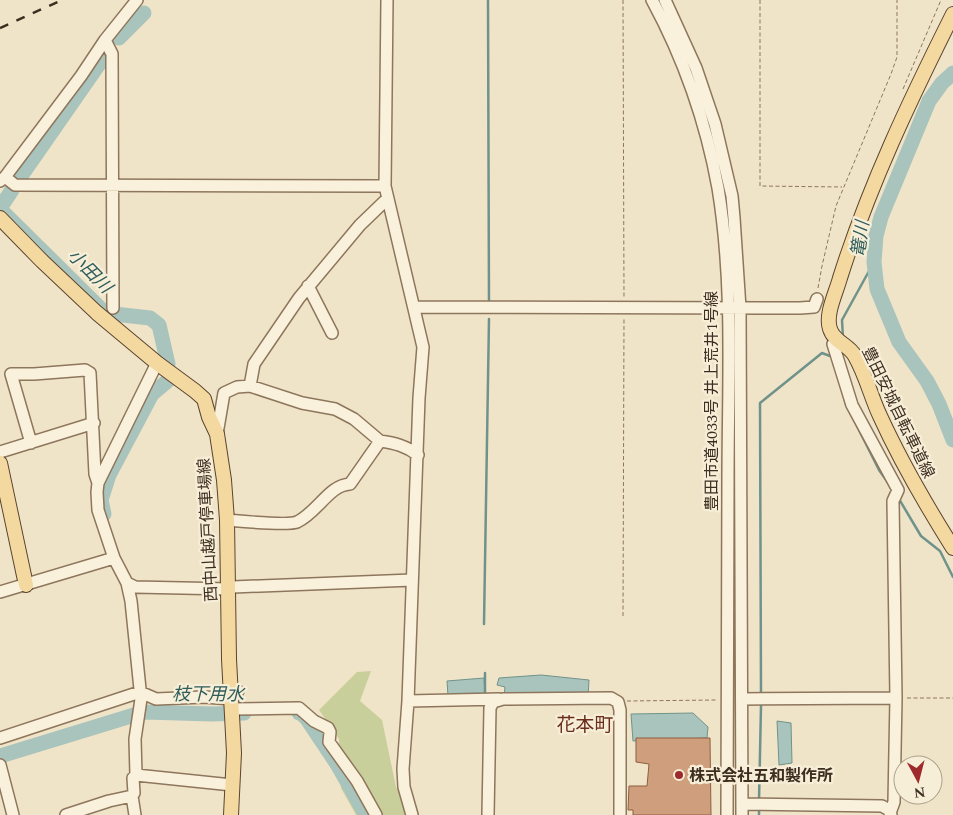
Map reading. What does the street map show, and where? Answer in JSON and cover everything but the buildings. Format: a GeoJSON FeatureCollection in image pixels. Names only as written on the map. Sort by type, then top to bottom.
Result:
{"type":"FeatureCollection","features":[{"type":"Feature","properties":{"kind":"main road","name":"豊田安城自転車道線"},"geometry":{"type":"LineString","coordinates":[[953,14],[896,131],[852,240],[829,314],[830,330],[841,344],[855,355],[898,455],[953,548]]}},
{"type":"Feature","properties":{"kind":"main road","name":"西中山越戸停車場線"},"geometry":{"type":"LineString","coordinates":[[0,218],[97,313],[204,399],[209,417],[218,434],[224,472],[227,520],[229,659],[233,705],[234,753],[231,815]]}},
{"type":"Feature","properties":{"kind":"main road"},"geometry":{"type":"LineString","coordinates":[[0,463],[26,585]]}},
{"type":"Feature","properties":{"kind":"street"},"geometry":{"type":"LineString","coordinates":[[137,0],[105,40],[81,76],[3,179],[15,186],[385,186]]}},
{"type":"Feature","properties":{"kind":"street"},"geometry":{"type":"LineString","coordinates":[[387,0],[385,186],[423,347],[419,398],[408,701],[403,769],[404,787],[412,815]]}},
{"type":"Feature","properties":{"kind":"street","name":"豊田市道4033号 井上荒井1号線"},"geometry":{"type":"LineString","coordinates":[[652,0],[670,35],[689,80],[707,139],[718,188],[734,308],[726,699],[727,815]]}},
{"type":"Feature","properties":{"kind":"street","name":"豊田市道4033号 井上荒井1号線"},"geometry":{"type":"LineString","coordinates":[[666,0],[696,68],[716,124],[732,196],[742,699],[742,810]]}},
{"type":"Feature","properties":{"kind":"street"},"geometry":{"type":"LineString","coordinates":[[105,40],[112,54],[113,308]]}},
{"type":"Feature","properties":{"kind":"street"},"geometry":{"type":"LineString","coordinates":[[250,386],[254,364],[308,286],[360,225],[388,199]]}},
{"type":"Feature","properties":{"kind":"street"},"geometry":{"type":"LineString","coordinates":[[308,286],[332,333]]}},
{"type":"Feature","properties":{"kind":"street"},"geometry":{"type":"LineString","coordinates":[[415,307],[814,308],[817,299]]}},
{"type":"Feature","properties":{"kind":"street"},"geometry":{"type":"LineString","coordinates":[[833,344],[852,405],[896,496],[896,698],[894,802],[891,814]]}},
{"type":"Feature","properties":{"kind":"street"},"geometry":{"type":"LineString","coordinates":[[98,483],[157,363]]}},
{"type":"Feature","properties":{"kind":"street"},"geometry":{"type":"LineString","coordinates":[[31,443],[11,380],[11,374],[84,370],[90,374],[94,423],[95,474],[98,483],[98,510],[114,558],[127,583],[134,627],[140,692],[135,739],[136,775],[133,778],[134,793],[132,796],[135,815]]}},
{"type":"Feature","properties":{"kind":"street"},"geometry":{"type":"LineString","coordinates":[[218,434],[224,392],[237,387],[250,386],[302,403],[335,409],[354,419],[380,441],[390,441],[406,447],[418,455]]}},
{"type":"Feature","properties":{"kind":"street"},"geometry":{"type":"LineString","coordinates":[[6,451],[94,423]]}},
{"type":"Feature","properties":{"kind":"street"},"geometry":{"type":"LineString","coordinates":[[227,520],[296,522],[317,508],[341,484],[350,484],[380,441]]}},
{"type":"Feature","properties":{"kind":"street"},"geometry":{"type":"LineString","coordinates":[[0,592],[114,558]]}},
{"type":"Feature","properties":{"kind":"street"},"geometry":{"type":"LineString","coordinates":[[127,583],[135,587],[229,589],[243,586],[412,580]]}},
{"type":"Feature","properties":{"kind":"street"},"geometry":{"type":"LineString","coordinates":[[0,738],[140,692],[156,699],[204,697],[233,705],[299,708],[314,721],[328,728],[330,732],[329,742],[357,781],[376,815]]}},
{"type":"Feature","properties":{"kind":"street"},"geometry":{"type":"LineString","coordinates":[[408,701],[611,698],[616,702],[620,710],[620,815]]}},
{"type":"Feature","properties":{"kind":"street"},"geometry":{"type":"LineString","coordinates":[[742,699],[896,698]]}},
{"type":"Feature","properties":{"kind":"street"},"geometry":{"type":"LineString","coordinates":[[488,815],[490,708],[493,702],[500,699]]}},
{"type":"Feature","properties":{"kind":"street"},"geometry":{"type":"LineString","coordinates":[[0,765],[13,815]]}},
{"type":"Feature","properties":{"kind":"street"},"geometry":{"type":"LineString","coordinates":[[136,775],[232,785]]}},
{"type":"Feature","properties":{"kind":"street"},"geometry":{"type":"LineString","coordinates":[[66,815],[109,801],[132,796]]}},
{"type":"Feature","properties":{"kind":"street"},"geometry":{"type":"LineString","coordinates":[[742,810],[882,806],[889,810],[891,814]]}},
{"type":"Feature","properties":{"kind":"path"},"geometry":{"type":"LineString","coordinates":[[623,0],[623,616]]}},
{"type":"Feature","properties":{"kind":"path"},"geometry":{"type":"LineString","coordinates":[[760,0],[760,186],[843,187]]}},
{"type":"Feature","properties":{"kind":"path"},"geometry":{"type":"LineString","coordinates":[[817,299],[836,206],[897,57],[897,0]]}},
{"type":"Feature","properties":{"kind":"path"},"geometry":{"type":"LineString","coordinates":[[896,698],[953,698]]}},
{"type":"Feature","properties":{"kind":"path"},"geometry":{"type":"LineString","coordinates":[[616,702],[726,699]]}},
{"type":"Feature","properties":{"kind":"green space"},"geometry":{"type":"Polygon","coordinates":[[[371,671],[360,701],[382,720],[396,787],[411,815],[356,815],[341,788],[339,739],[319,710],[357,672],[371,671]]]}},
{"type":"Feature","properties":{"kind":"water"},"geometry":{"type":"Polygon","coordinates":[[[541,675],[589,680],[588,697],[504,696],[505,687],[497,685],[499,678],[541,675]]]}},
{"type":"Feature","properties":{"kind":"water"},"geometry":{"type":"Polygon","coordinates":[[[484,678],[485,695],[463,694],[448,696],[447,681],[484,678]]]}},
{"type":"Feature","properties":{"kind":"water"},"geometry":{"type":"Polygon","coordinates":[[[693,713],[708,727],[707,738],[633,741],[631,714],[693,713]]]}},
{"type":"Feature","properties":{"kind":"water"},"geometry":{"type":"Polygon","coordinates":[[[777,721],[791,723],[792,763],[779,765],[777,721]]]}},
{"type":"Feature","properties":{"kind":"waterway"},"geometry":{"type":"LineString","coordinates":[[488,0],[489,304]]}},
{"type":"Feature","properties":{"kind":"waterway","name":"小田川"},"geometry":{"type":"LineString","coordinates":[[119,38],[144,13]]}},
{"type":"Feature","properties":{"kind":"waterway","name":"小田川"},"geometry":{"type":"LineString","coordinates":[[19,179],[106,54]]}},
{"type":"Feature","properties":{"kind":"waterway","name":"篭川"},"geometry":{"type":"LineString","coordinates":[[953,73],[942,83],[929,101],[881,217],[876,236],[874,262],[877,289],[899,342],[927,381],[939,404],[953,440]]}},
{"type":"Feature","properties":{"kind":"waterway","name":"小田川"},"geometry":{"type":"LineString","coordinates":[[0,208],[12,190]]}},
{"type":"Feature","properties":{"kind":"waterway","name":"小田川"},"geometry":{"type":"LineString","coordinates":[[0,209],[105,313],[150,318],[159,325],[168,364]]}},
{"type":"Feature","properties":{"kind":"waterway"},"geometry":{"type":"LineString","coordinates":[[843,338],[842,320],[874,262]]}},
{"type":"Feature","properties":{"kind":"waterway"},"geometry":{"type":"LineString","coordinates":[[484,624],[489,319]]}},
{"type":"Feature","properties":{"kind":"waterway"},"geometry":{"type":"LineString","coordinates":[[761,694],[760,403],[822,353],[830,356]]}},
{"type":"Feature","properties":{"kind":"waterway","name":"小田川"},"geometry":{"type":"LineString","coordinates":[[104,514],[101,500],[109,475],[152,394],[171,378]]}},
{"type":"Feature","properties":{"kind":"waterway"},"geometry":{"type":"LineString","coordinates":[[843,393],[846,405]]}},
{"type":"Feature","properties":{"kind":"waterway"},"geometry":{"type":"LineString","coordinates":[[850,412],[879,470],[889,484]]}},
{"type":"Feature","properties":{"kind":"waterway"},"geometry":{"type":"LineString","coordinates":[[899,499],[921,536],[940,551],[953,577]]}},
{"type":"Feature","properties":{"kind":"waterway"},"geometry":{"type":"LineString","coordinates":[[485,673],[485,694]]}},
{"type":"Feature","properties":{"kind":"waterway"},"geometry":{"type":"LineString","coordinates":[[759,801],[761,706]]}},
{"type":"Feature","properties":{"kind":"waterway","name":"枝下用水"},"geometry":{"type":"LineString","coordinates":[[0,756],[144,712],[244,713]]}},
{"type":"Feature","properties":{"kind":"waterway","name":"枝下用水"},"geometry":{"type":"LineString","coordinates":[[299,713],[307,719],[337,764],[366,815]]}},
{"type":"Feature","properties":{"kind":"waterway"},"geometry":{"type":"LineString","coordinates":[[759,807],[759,815]]}},
{"type":"Feature","properties":{"kind":"railway"},"geometry":{"type":"LineString","coordinates":[[0,28],[62,0]]}},
{"type":"Feature","properties":{"kind":"place","name":"株式会社五和製作所"},"geometry":{"type":"Point","coordinates":[679,775]}},
{"type":"Feature","properties":{"kind":"district","name":"花本町"},"geometry":{"type":"Point","coordinates":[585,724]}}]}
